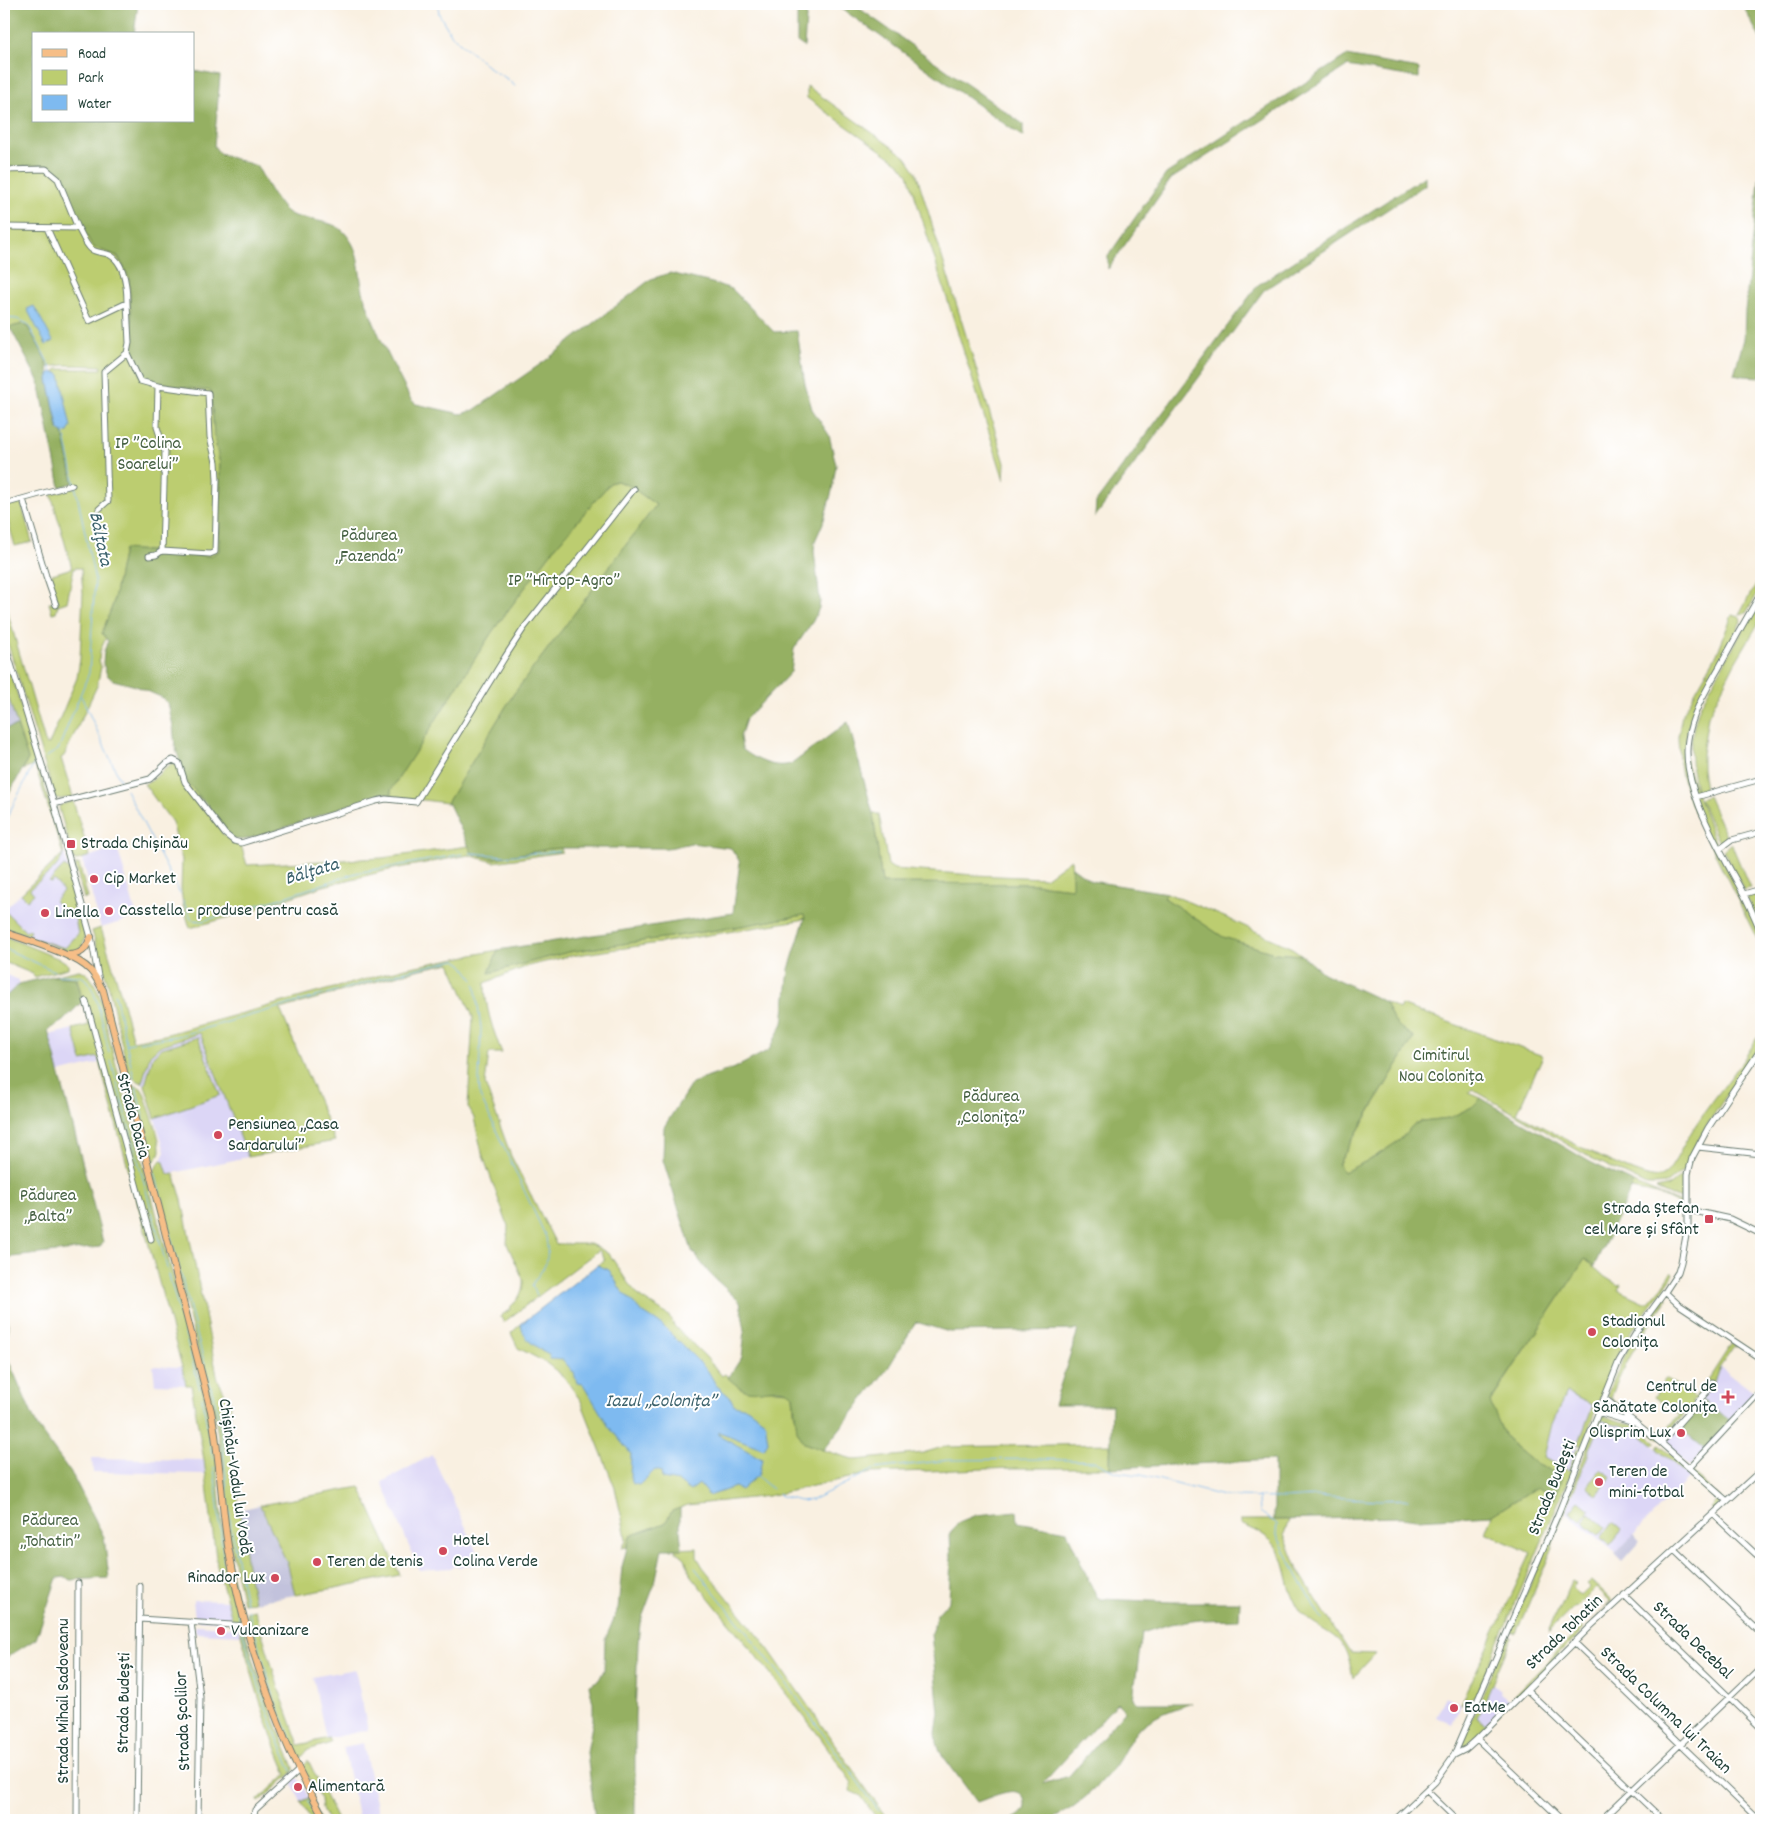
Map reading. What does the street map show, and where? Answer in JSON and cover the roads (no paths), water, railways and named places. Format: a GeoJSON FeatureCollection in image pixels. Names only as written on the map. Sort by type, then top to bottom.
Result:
{"type":"FeatureCollection","features":[{"type":"Feature","properties":{"kind":"main road"},"geometry":{"type":"LineString","coordinates":[[4,932],[64,955],[90,969],[99,984]]}},
{"type":"Feature","properties":{"kind":"main road"},"geometry":{"type":"LineString","coordinates":[[64,955],[82,952],[88,947],[91,937]]}},
{"type":"Feature","properties":{"kind":"main road","name":"Chișinău-Vadul lui Vodă"},"geometry":{"type":"LineString","coordinates":[[99,984],[107,1002],[211,1411],[218,1452],[228,1546],[247,1626],[273,1709],[299,1770],[325,1820]]}},
{"type":"Feature","properties":{"kind":"street"},"geometry":{"type":"LineString","coordinates":[[4,170],[46,169],[53,174],[61,186],[78,228],[91,248],[114,259],[127,285],[128,353],[140,381],[158,386],[208,393],[210,438],[216,462],[217,480],[215,552],[210,554],[162,551],[156,556],[150,556]]}},
{"type":"Feature","properties":{"kind":"street"},"geometry":{"type":"LineString","coordinates":[[4,227],[78,228]]}},
{"type":"Feature","properties":{"kind":"street"},"geometry":{"type":"LineString","coordinates":[[47,228],[89,321],[128,303]]}},
{"type":"Feature","properties":{"kind":"street"},"geometry":{"type":"LineString","coordinates":[[99,509],[108,501],[104,372],[128,353]]}},
{"type":"Feature","properties":{"kind":"street"},"geometry":{"type":"LineString","coordinates":[[158,386],[157,427],[165,452],[162,551]]}},
{"type":"Feature","properties":{"kind":"street"},"geometry":{"type":"LineString","coordinates":[[4,504],[72,486]]}},
{"type":"Feature","properties":{"kind":"street"},"geometry":{"type":"LineString","coordinates":[[54,804],[150,779],[173,760],[179,763],[185,782],[225,834],[234,841],[241,843],[376,801],[386,799],[416,802],[524,628],[634,490]]}},
{"type":"Feature","properties":{"kind":"street"},"geometry":{"type":"LineString","coordinates":[[23,499],[56,605]]}},
{"type":"Feature","properties":{"kind":"street"},"geometry":{"type":"LineString","coordinates":[[1761,593],[1702,698],[1690,726],[1687,740],[1690,775],[1696,797],[1761,932]]}},
{"type":"Feature","properties":{"kind":"street"},"geometry":{"type":"LineString","coordinates":[[4,641],[54,804],[91,937],[99,984]]}},
{"type":"Feature","properties":{"kind":"street"},"geometry":{"type":"LineString","coordinates":[[1696,797],[1761,779]]}},
{"type":"Feature","properties":{"kind":"street"},"geometry":{"type":"LineString","coordinates":[[1720,849],[1732,840],[1761,832]]}},
{"type":"Feature","properties":{"kind":"street"},"geometry":{"type":"LineString","coordinates":[[1744,894],[1761,890]]}},
{"type":"Feature","properties":{"kind":"street","name":"Strada Dacia"},"geometry":{"type":"LineString","coordinates":[[86,1001],[151,1239]]}},
{"type":"Feature","properties":{"kind":"street","name":"Strada Budești"},"geometry":{"type":"LineString","coordinates":[[1454,1755],[1558,1514],[1624,1350],[1666,1292],[1678,1272],[1689,1210],[1688,1174],[1698,1147],[1708,1128],[1761,1049]]}},
{"type":"Feature","properties":{"kind":"street"},"geometry":{"type":"LineString","coordinates":[[1698,1147],[1761,1154]]}},
{"type":"Feature","properties":{"kind":"street"},"geometry":{"type":"LineString","coordinates":[[1689,1210],[1730,1219],[1761,1234]]}},
{"type":"Feature","properties":{"kind":"street"},"geometry":{"type":"LineString","coordinates":[[1666,1292],[1678,1304],[1761,1358]]}},
{"type":"Feature","properties":{"kind":"street"},"geometry":{"type":"LineString","coordinates":[[1661,1443],[1710,1388],[1712,1383]]}},
{"type":"Feature","properties":{"kind":"street"},"geometry":{"type":"LineString","coordinates":[[1689,1468],[1761,1391]]}},
{"type":"Feature","properties":{"kind":"street"},"geometry":{"type":"LineString","coordinates":[[1604,1398],[1661,1443],[1727,1501]]}},
{"type":"Feature","properties":{"kind":"street"},"geometry":{"type":"LineString","coordinates":[[1598,1412],[1637,1424]]}},
{"type":"Feature","properties":{"kind":"street","name":"Strada Tohatin"},"geometry":{"type":"LineString","coordinates":[[1395,1820],[1442,1775],[1454,1755],[1466,1749],[1477,1739],[1574,1642],[1761,1470]]}},
{"type":"Feature","properties":{"kind":"street"},"geometry":{"type":"LineString","coordinates":[[1714,1515],[1761,1559]]}},
{"type":"Feature","properties":{"kind":"street"},"geometry":{"type":"LineString","coordinates":[[1674,1550],[1761,1633]]}},
{"type":"Feature","properties":{"kind":"street","name":"Strada Mihail Sadoveanu"},"geometry":{"type":"LineString","coordinates":[[77,1820],[78,1583]]}},
{"type":"Feature","properties":{"kind":"street","name":"Strada Budești"},"geometry":{"type":"LineString","coordinates":[[137,1820],[140,1586]]}},
{"type":"Feature","properties":{"kind":"street","name":"Strada Decebal"},"geometry":{"type":"LineString","coordinates":[[1624,1595],[1761,1728]]}},
{"type":"Feature","properties":{"kind":"street"},"geometry":{"type":"LineString","coordinates":[[140,1619],[247,1626]]}},
{"type":"Feature","properties":{"kind":"street","name":"Strada Școlilor"},"geometry":{"type":"LineString","coordinates":[[191,1622],[200,1697],[198,1820]]}},
{"type":"Feature","properties":{"kind":"street","name":"Strada Columna lui Traian"},"geometry":{"type":"LineString","coordinates":[[1574,1642],[1759,1820]]}},
{"type":"Feature","properties":{"kind":"street"},"geometry":{"type":"LineString","coordinates":[[1601,1820],[1761,1667]]}},
{"type":"Feature","properties":{"kind":"street"},"geometry":{"type":"LineString","coordinates":[[1527,1690],[1662,1820]]}},
{"type":"Feature","properties":{"kind":"street"},"geometry":{"type":"LineString","coordinates":[[1477,1739],[1562,1820]]}},
{"type":"Feature","properties":{"kind":"street"},"geometry":{"type":"LineString","coordinates":[[239,1820],[253,1819],[258,1806],[299,1770]]}},
{"type":"Feature","properties":{"kind":"street"},"geometry":{"type":"LineString","coordinates":[[1427,1791],[1457,1820]]}},
{"type":"Feature","properties":{"kind":"street"},"geometry":{"type":"LineString","coordinates":[[124,1820],[137,1820]]}},
{"type":"Feature","properties":{"kind":"water"},"geometry":{"type":"Polygon","coordinates":[[[34,306],[53,341],[46,345],[27,309],[34,306]]]}},
{"type":"Feature","properties":{"kind":"water"},"geometry":{"type":"Polygon","coordinates":[[[55,372],[60,375],[71,427],[68,432],[63,433],[59,430],[48,379],[50,373],[55,372]]]}},
{"type":"Feature","properties":{"kind":"water","name":"Iazul „Colonița”"},"geometry":{"type":"Polygon","coordinates":[[[597,1265],[609,1270],[621,1290],[642,1312],[662,1325],[708,1371],[716,1385],[730,1397],[734,1405],[747,1408],[765,1421],[768,1441],[764,1449],[719,1432],[719,1435],[762,1459],[759,1474],[741,1490],[735,1487],[709,1496],[699,1484],[690,1491],[679,1482],[662,1479],[661,1472],[655,1470],[639,1485],[633,1484],[630,1477],[631,1454],[609,1427],[583,1384],[577,1383],[574,1373],[563,1360],[550,1359],[549,1354],[527,1339],[521,1324],[597,1265]]]}},
{"type":"Feature","properties":{"kind":"waterway"},"geometry":{"type":"LineString","coordinates":[[438,4],[439,14],[452,36],[492,70],[515,86]]}},
{"type":"Feature","properties":{"kind":"waterway","name":"Bălţata"},"geometry":{"type":"LineString","coordinates":[[4,318],[17,319],[28,324],[52,372]]}},
{"type":"Feature","properties":{"kind":"waterway","name":"Bălţata"},"geometry":{"type":"LineString","coordinates":[[46,757],[58,750],[89,673],[95,580],[64,432]]}},
{"type":"Feature","properties":{"kind":"waterway","name":"Bălţata"},"geometry":{"type":"LineString","coordinates":[[81,696],[121,782]]}},
{"type":"Feature","properties":{"kind":"waterway"},"geometry":{"type":"LineString","coordinates":[[4,823],[36,760]]}},
{"type":"Feature","properties":{"kind":"waterway","name":"Bălţata"},"geometry":{"type":"LineString","coordinates":[[126,790],[180,894]]}},
{"type":"Feature","properties":{"kind":"waterway","name":"Bălţata"},"geometry":{"type":"LineString","coordinates":[[470,853],[505,856],[559,851]]}},
{"type":"Feature","properties":{"kind":"waterway","name":"Bălţata"},"geometry":{"type":"LineString","coordinates":[[183,901],[192,920],[202,921],[275,900],[356,873],[463,854]]}},
{"type":"Feature","properties":{"kind":"waterway"},"geometry":{"type":"LineString","coordinates":[[4,948],[54,971]]}},
{"type":"Feature","properties":{"kind":"waterway"},"geometry":{"type":"LineString","coordinates":[[126,1044],[178,1036],[410,970],[456,960],[462,964],[474,980]]}},
{"type":"Feature","properties":{"kind":"waterway"},"geometry":{"type":"LineString","coordinates":[[57,975],[80,976],[91,987],[96,998],[109,1053]]}},
{"type":"Feature","properties":{"kind":"waterway"},"geometry":{"type":"LineString","coordinates":[[475,984],[481,1028],[480,1096],[546,1237],[546,1262],[532,1285],[537,1295]]}},
{"type":"Feature","properties":{"kind":"waterway"},"geometry":{"type":"LineString","coordinates":[[115,994],[134,1078]]}},
{"type":"Feature","properties":{"kind":"waterway"},"geometry":{"type":"LineString","coordinates":[[111,1061],[200,1389]]}},
{"type":"Feature","properties":{"kind":"waterway"},"geometry":{"type":"LineString","coordinates":[[136,1087],[153,1161]]}},
{"type":"Feature","properties":{"kind":"waterway"},"geometry":{"type":"LineString","coordinates":[[155,1172],[216,1406],[221,1431],[231,1529],[246,1603]]}},
{"type":"Feature","properties":{"kind":"waterway"},"geometry":{"type":"LineString","coordinates":[[202,1397],[213,1459]]}},
{"type":"Feature","properties":{"kind":"waterway"},"geometry":{"type":"LineString","coordinates":[[778,1493],[781,1496],[800,1501],[812,1500],[875,1469],[948,1460],[1039,1459],[1094,1461],[1115,1472],[1141,1475],[1227,1497],[1285,1498],[1315,1496],[1379,1500],[1408,1499]]}},
{"type":"Feature","properties":{"kind":"waterway"},"geometry":{"type":"LineString","coordinates":[[214,1467],[224,1562],[240,1621]]}},
{"type":"Feature","properties":{"kind":"waterway"},"geometry":{"type":"LineString","coordinates":[[756,1475],[772,1489]]}},
{"type":"Feature","properties":{"kind":"waterway"},"geometry":{"type":"LineString","coordinates":[[1259,1499],[1260,1512],[1277,1524],[1276,1533],[1322,1620]]}},
{"type":"Feature","properties":{"kind":"waterway"},"geometry":{"type":"LineString","coordinates":[[695,1568],[779,1673],[879,1811]]}},
{"type":"Feature","properties":{"kind":"waterway"},"geometry":{"type":"LineString","coordinates":[[248,1610],[275,1701],[297,1754]]}},
{"type":"Feature","properties":{"kind":"waterway"},"geometry":{"type":"LineString","coordinates":[[242,1629],[270,1719],[292,1771]]}},
{"type":"Feature","properties":{"kind":"waterway"},"geometry":{"type":"LineString","coordinates":[[308,1801],[318,1820]]}},
{"type":"Feature","properties":{"kind":"place","name":"Strada Chișinău"},"geometry":{"type":"Point","coordinates":[71,844]}},
{"type":"Feature","properties":{"kind":"place","name":"Cip Market"},"geometry":{"type":"Point","coordinates":[94,879]}},
{"type":"Feature","properties":{"kind":"place","name":"Casstella - produse pentru casă"},"geometry":{"type":"Point","coordinates":[109,911]}},
{"type":"Feature","properties":{"kind":"place","name":"Linella"},"geometry":{"type":"Point","coordinates":[45,913]}},
{"type":"Feature","properties":{"kind":"place","name":"Pensiunea „Casa Sardarului”"},"geometry":{"type":"Point","coordinates":[218,1135]}},
{"type":"Feature","properties":{"kind":"place","name":"Strada Ștefan cel Mare și Sfânt"},"geometry":{"type":"Point","coordinates":[1709,1219]}},
{"type":"Feature","properties":{"kind":"place","name":"Stadionul Colonița"},"geometry":{"type":"Point","coordinates":[1592,1332]}},
{"type":"Feature","properties":{"kind":"place","name":"Centrul de Sănătate Colonița"},"geometry":{"type":"Point","coordinates":[1728,1397]}},
{"type":"Feature","properties":{"kind":"place","name":"Olisprim Lux"},"geometry":{"type":"Point","coordinates":[1681,1433]}},
{"type":"Feature","properties":{"kind":"place","name":"Teren de mini-fotbal"},"geometry":{"type":"Point","coordinates":[1599,1482]}},
{"type":"Feature","properties":{"kind":"place","name":"Hotel Colina Verde"},"geometry":{"type":"Point","coordinates":[443,1551]}},
{"type":"Feature","properties":{"kind":"place","name":"Teren de tenis"},"geometry":{"type":"Point","coordinates":[317,1562]}},
{"type":"Feature","properties":{"kind":"place","name":"Rinador Lux"},"geometry":{"type":"Point","coordinates":[275,1578]}},
{"type":"Feature","properties":{"kind":"place","name":"Vulcanizare"},"geometry":{"type":"Point","coordinates":[221,1631]}},
{"type":"Feature","properties":{"kind":"place","name":"EatMe"},"geometry":{"type":"Point","coordinates":[1454,1708]}},
{"type":"Feature","properties":{"kind":"place","name":"Alimentară"},"geometry":{"type":"Point","coordinates":[298,1787]}},
{"type":"Feature","properties":{"kind":"park label","name":"IP ”Colina Soarelui”"},"geometry":{"type":"Point","coordinates":[148,454]}},
{"type":"Feature","properties":{"kind":"park label","name":"Pădurea „Fazenda”"},"geometry":{"type":"Point","coordinates":[369,546]}},
{"type":"Feature","properties":{"kind":"park label","name":"IP ”Hîrtop-Agro”"},"geometry":{"type":"Point","coordinates":[564,581]}},
{"type":"Feature","properties":{"kind":"park label","name":"Cimitirul Nou Colonița"},"geometry":{"type":"Point","coordinates":[1441,1066]}},
{"type":"Feature","properties":{"kind":"park label","name":"Pădurea „Colonița”"},"geometry":{"type":"Point","coordinates":[991,1107]}},
{"type":"Feature","properties":{"kind":"park label","name":"Pădurea „Balta”"},"geometry":{"type":"Point","coordinates":[48,1206]}},
{"type":"Feature","properties":{"kind":"park label","name":"Pădurea „Tohatin”"},"geometry":{"type":"Point","coordinates":[50,1531]}}]}
